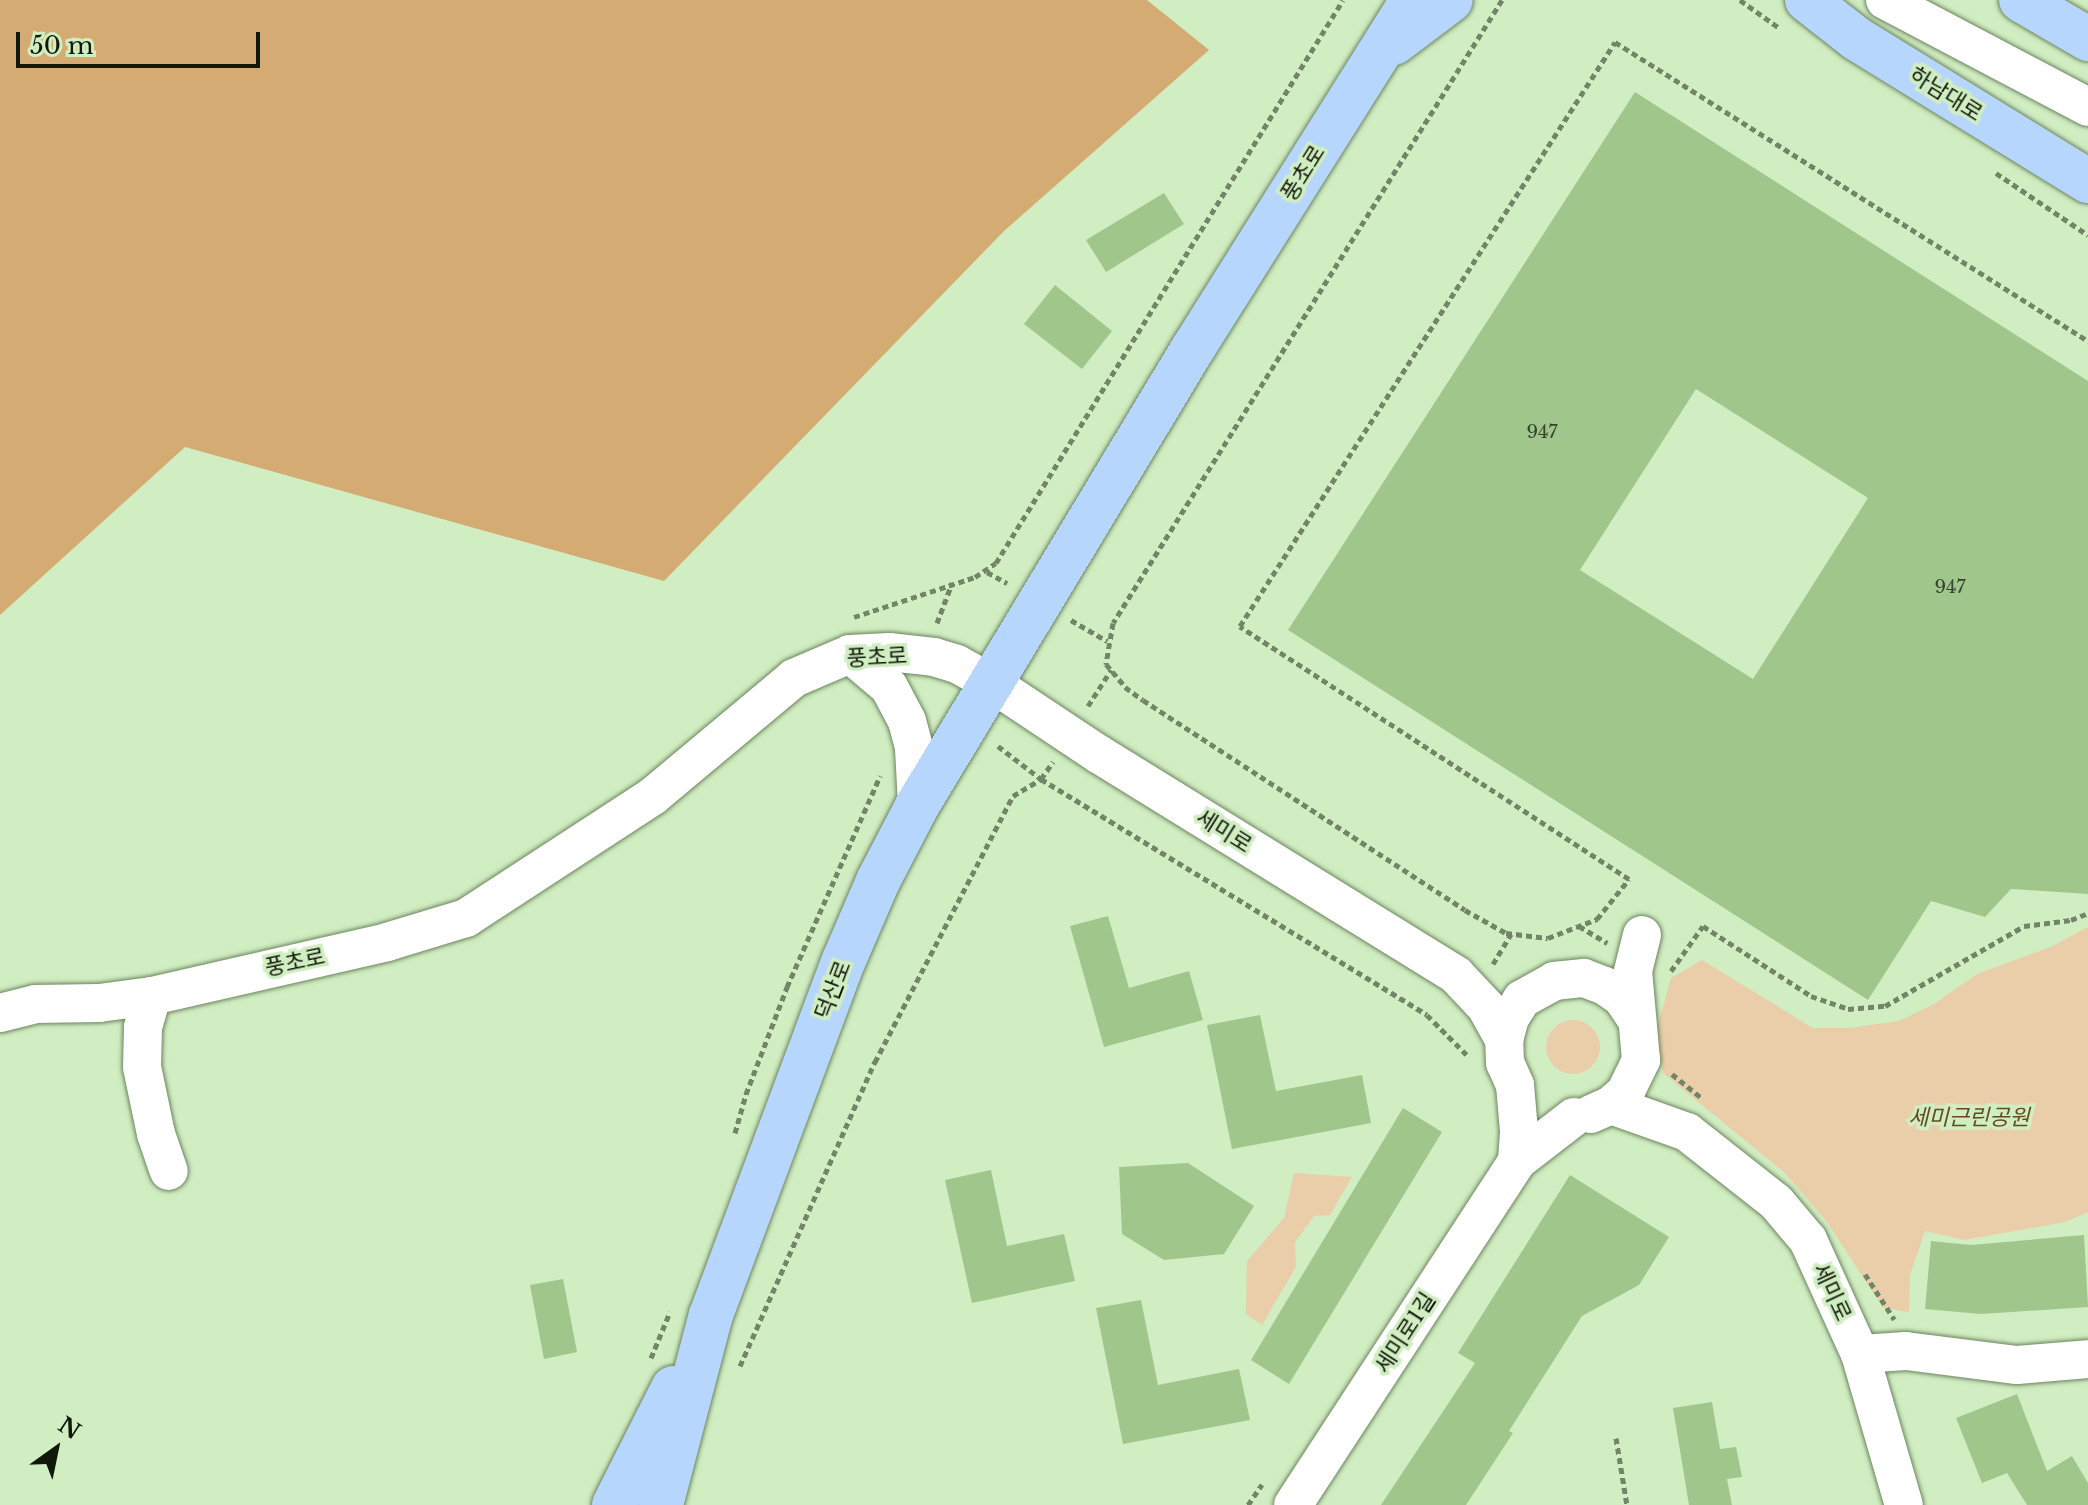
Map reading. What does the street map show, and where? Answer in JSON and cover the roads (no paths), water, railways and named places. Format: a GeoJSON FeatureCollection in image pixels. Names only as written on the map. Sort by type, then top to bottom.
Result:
{"type":"FeatureCollection","features":[{"type":"Feature","properties":{"kind":"main road","name":"풍초로"},"geometry":{"type":"LineString","coordinates":[[993,684],[1192,350],[1412,0]]}},
{"type":"Feature","properties":{"kind":"main road"},"geometry":{"type":"LineString","coordinates":[[1376,57],[1451,0]]}},
{"type":"Feature","properties":{"kind":"main road"},"geometry":{"type":"LineString","coordinates":[[1792,0],[1857,39]]}},
{"type":"Feature","properties":{"kind":"main road","name":"하남대로"},"geometry":{"type":"LineString","coordinates":[[1807,0],[1857,39],[2088,181]]}},
{"type":"Feature","properties":{"kind":"main road"},"geometry":{"type":"LineString","coordinates":[[2021,0],[2088,39]]}},
{"type":"Feature","properties":{"kind":"main road","name":"덕산로"},"geometry":{"type":"LineString","coordinates":[[661,1505],[711,1315],[844,960],[878,881],[917,806],[993,684]]}},
{"type":"Feature","properties":{"kind":"main road","name":"덕산로"},"geometry":{"type":"LineString","coordinates":[[614,1505],[711,1315]]}},
{"type":"Feature","properties":{"kind":"street"},"geometry":{"type":"LineString","coordinates":[[1376,57],[1388,0]]}},
{"type":"Feature","properties":{"kind":"street"},"geometry":{"type":"LineString","coordinates":[[1885,0],[2088,107]]}},
{"type":"Feature","properties":{"kind":"street"},"geometry":{"type":"LineString","coordinates":[[1946,0],[1968,17],[2088,84]]}},
{"type":"Feature","properties":{"kind":"street","name":"풍초로"},"geometry":{"type":"LineString","coordinates":[[0,1013],[35,1004],[99,1003],[152,996],[387,942],[466,918],[653,796],[794,678],[850,654],[899,652],[934,657],[957,664],[993,684]]}},
{"type":"Feature","properties":{"kind":"street"},"geometry":{"type":"LineString","coordinates":[[850,654],[889,687],[907,721],[914,748],[917,806]]}},
{"type":"Feature","properties":{"kind":"street","name":"세미로"},"geometry":{"type":"LineString","coordinates":[[993,684],[1100,755],[1456,975]]}},
{"type":"Feature","properties":{"kind":"street"},"geometry":{"type":"LineString","coordinates":[[1642,935],[1633,971],[1635,1017],[1642,1038],[1641,1060],[1635,1078],[1611,1105],[1593,1114],[1574,1117],[1550,1113],[1530,1101],[1515,1085],[1505,1063],[1504,1040],[1510,1018],[1522,999],[1540,986],[1561,979],[1584,978],[1615,960],[1642,935]]}},
{"type":"Feature","properties":{"kind":"street"},"geometry":{"type":"LineString","coordinates":[[1456,975],[1499,986],[1540,986]]}},
{"type":"Feature","properties":{"kind":"street"},"geometry":{"type":"LineString","coordinates":[[1456,975],[1486,1007],[1504,1040]]}},
{"type":"Feature","properties":{"kind":"street"},"geometry":{"type":"LineString","coordinates":[[1584,978],[1615,993],[1635,1017]]}},
{"type":"Feature","properties":{"kind":"street"},"geometry":{"type":"LineString","coordinates":[[152,996],[143,1027],[142,1067],[156,1134],[169,1171]]}},
{"type":"Feature","properties":{"kind":"street"},"geometry":{"type":"LineString","coordinates":[[1641,1060],[1684,1129]]}},
{"type":"Feature","properties":{"kind":"street"},"geometry":{"type":"LineString","coordinates":[[1515,1085],[1519,1131],[1517,1161]]}},
{"type":"Feature","properties":{"kind":"street"},"geometry":{"type":"LineString","coordinates":[[1611,1105],[1684,1129]]}},
{"type":"Feature","properties":{"kind":"street"},"geometry":{"type":"LineString","coordinates":[[1517,1161],[1574,1117]]}},
{"type":"Feature","properties":{"kind":"street","name":"세미로"},"geometry":{"type":"LineString","coordinates":[[1684,1129],[1725,1158],[1776,1202],[1808,1240],[1860,1354],[1904,1505]]}},
{"type":"Feature","properties":{"kind":"street","name":"세미로1길"},"geometry":{"type":"LineString","coordinates":[[1293,1505],[1517,1161]]}},
{"type":"Feature","properties":{"kind":"street"},"geometry":{"type":"LineString","coordinates":[[1860,1354],[1906,1351],[2017,1365],[2088,1359]]}},
{"type":"Feature","properties":{"kind":"park label","name":"세미근린공원"},"geometry":{"type":"Point","coordinates":[1969,1118]}}]}
